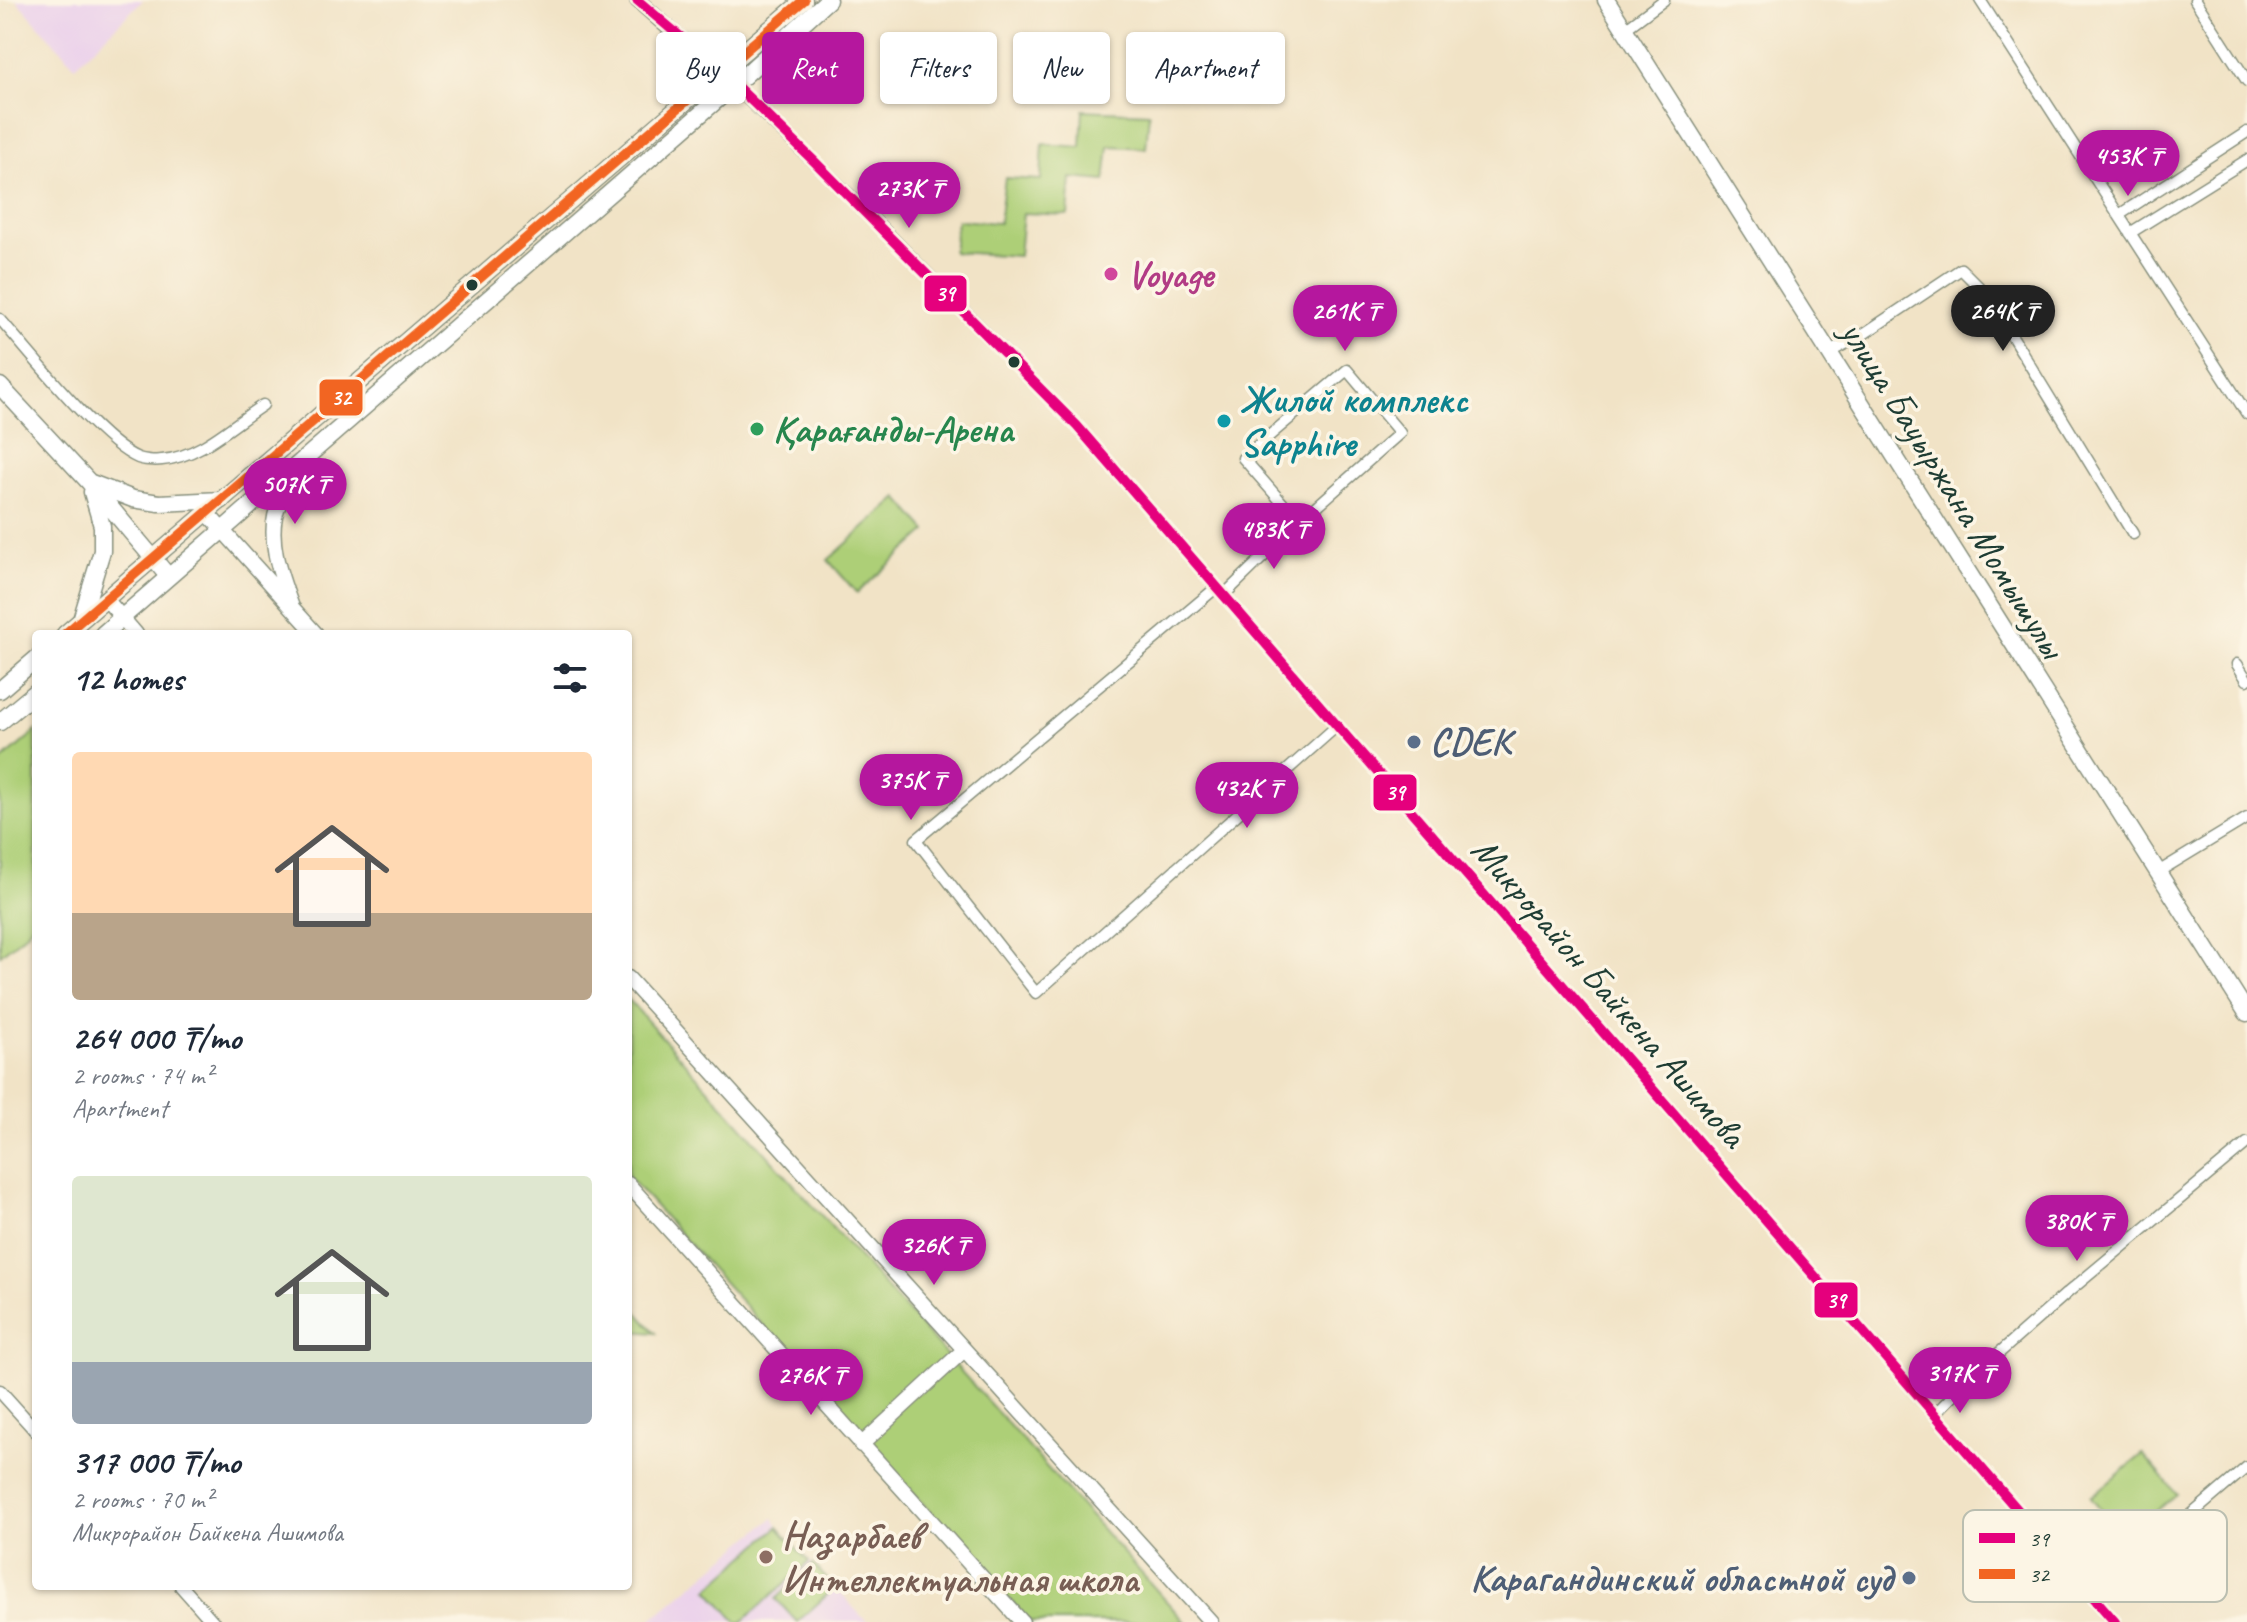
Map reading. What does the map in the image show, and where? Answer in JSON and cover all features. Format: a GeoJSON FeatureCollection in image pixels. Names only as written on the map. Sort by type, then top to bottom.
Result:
{"type":"FeatureCollection","features":[{"type":"Feature","properties":{"kind":"main road"},"geometry":{"type":"LineString","coordinates":[[637,0],[675,32]]}},
{"type":"Feature","properties":{"kind":"main road"},"geometry":{"type":"LineString","coordinates":[[746,51],[804,0]]}},
{"type":"Feature","properties":{"kind":"main road"},"geometry":{"type":"LineString","coordinates":[[746,74],[828,0]]}},
{"type":"Feature","properties":{"kind":"main road","name":"улица Бауыржана Момышулы"},"geometry":{"type":"LineString","coordinates":[[1606,0],[2247,1013]]}},
{"type":"Feature","properties":{"kind":"main road"},"geometry":{"type":"LineString","coordinates":[[70,630],[685,104]]}},
{"type":"Feature","properties":{"kind":"main road"},"geometry":{"type":"LineString","coordinates":[[108,630],[712,104]]}},
{"type":"Feature","properties":{"kind":"main road"},"geometry":{"type":"LineString","coordinates":[[0,386],[89,482],[168,576]]}},
{"type":"Feature","properties":{"kind":"main road"},"geometry":{"type":"LineString","coordinates":[[292,607],[274,546],[278,505],[317,448]]}},
{"type":"Feature","properties":{"kind":"main road"},"geometry":{"type":"LineString","coordinates":[[89,482],[146,501],[222,500]]}},
{"type":"Feature","properties":{"kind":"main road"},"geometry":{"type":"LineString","coordinates":[[81,620],[102,551],[102,526],[89,482]]}},
{"type":"Feature","properties":{"kind":"main road"},"geometry":{"type":"LineString","coordinates":[[207,513],[312,630]]}},
{"type":"Feature","properties":{"kind":"main road"},"geometry":{"type":"LineString","coordinates":[[106,599],[132,630]]}},
{"type":"Feature","properties":{"kind":"main road"},"geometry":{"type":"LineString","coordinates":[[0,690],[32,662]]}},
{"type":"Feature","properties":{"kind":"main road"},"geometry":{"type":"LineString","coordinates":[[0,722],[32,697]]}},
{"type":"Feature","properties":{"kind":"main road"},"geometry":{"type":"LineString","coordinates":[[632,982],[1211,1622]]}},
{"type":"Feature","properties":{"kind":"main road"},"geometry":{"type":"LineString","coordinates":[[632,1188],[1022,1622]]}},
{"type":"Feature","properties":{"kind":"main road"},"geometry":{"type":"LineString","coordinates":[[861,1445],[964,1350]]}},
{"type":"Feature","properties":{"kind":"street"},"geometry":{"type":"LineString","coordinates":[[1625,29],[1664,0]]}},
{"type":"Feature","properties":{"kind":"street"},"geometry":{"type":"LineString","coordinates":[[1980,0],[2247,414]]}},
{"type":"Feature","properties":{"kind":"street"},"geometry":{"type":"LineString","coordinates":[[2195,0],[2247,81]]}},
{"type":"Feature","properties":{"kind":"street","name":"Микрорайон Байкена Ашимова"},"geometry":{"type":"LineString","coordinates":[[746,96],[1056,403],[2018,1510]]}},
{"type":"Feature","properties":{"kind":"street"},"geometry":{"type":"LineString","coordinates":[[2119,215],[2247,132]]}},
{"type":"Feature","properties":{"kind":"street"},"geometry":{"type":"LineString","coordinates":[[2130,233],[2247,160]]}},
{"type":"Feature","properties":{"kind":"street"},"geometry":{"type":"LineString","coordinates":[[1828,353],[1862,335],[1961,269],[1987,295],[2133,534]]}},
{"type":"Feature","properties":{"kind":"street"},"geometry":{"type":"LineString","coordinates":[[0,319],[85,413],[115,443],[139,459],[163,461],[200,448],[263,405]]}},
{"type":"Feature","properties":{"kind":"street"},"geometry":{"type":"LineString","coordinates":[[1299,522],[1243,458],[1347,370],[1400,433],[1221,591],[916,840],[1036,993],[1338,725]]}},
{"type":"Feature","properties":{"kind":"street"},"geometry":{"type":"LineString","coordinates":[[2237,664],[2247,680]]}},
{"type":"Feature","properties":{"kind":"street"},"geometry":{"type":"LineString","coordinates":[[2158,872],[2247,818]]}},
{"type":"Feature","properties":{"kind":"street"},"geometry":{"type":"LineString","coordinates":[[1935,1414],[1965,1383],[2066,1294],[2247,1143]]}},
{"type":"Feature","properties":{"kind":"street"},"geometry":{"type":"LineString","coordinates":[[3,1399],[32,1427]]}},
{"type":"Feature","properties":{"kind":"street"},"geometry":{"type":"LineString","coordinates":[[2197,1510],[2247,1467]]}},
{"type":"Feature","properties":{"kind":"street"},"geometry":{"type":"LineString","coordinates":[[185,1590],[213,1622]]}},
{"type":"Feature","properties":{"kind":"street","name":"Микрорайон Байкена Ашимова"},"geometry":{"type":"LineString","coordinates":[[2098,1602],[2115,1622]]}},
{"type":"Feature","properties":{"kind":"shaded area"},"geometry":{"type":"Polygon","coordinates":[[[16,0],[143,0],[75,66],[16,0]]]}},
{"type":"Feature","properties":{"kind":"shaded area","name":"Назарбаев Интеллектуальная школа"},"geometry":{"type":"Polygon","coordinates":[[[773,1518],[867,1622],[648,1622],[773,1518]]]}},
{"type":"Feature","properties":{"kind":"green space"},"geometry":{"type":"Polygon","coordinates":[[[1083,110],[1149,113],[1146,148],[1109,146],[1105,181],[1071,178],[1068,215],[1023,213],[1019,256],[953,252],[957,220],[999,223],[1005,178],[1041,180],[1043,144],[1081,147],[1083,110]]]}},
{"type":"Feature","properties":{"kind":"green space"},"geometry":{"type":"Polygon","coordinates":[[[898,498],[927,531],[857,593],[828,560],[898,498]]]}},
{"type":"Feature","properties":{"kind":"green space"},"geometry":{"type":"Polygon","coordinates":[[[32,734],[32,926],[0,955],[0,762],[32,734]]]}},
{"type":"Feature","properties":{"kind":"green space"},"geometry":{"type":"Polygon","coordinates":[[[632,1003],[1185,1622],[1030,1622],[632,1180],[632,1003]]]}},
{"type":"Feature","properties":{"kind":"green space"},"geometry":{"type":"Polygon","coordinates":[[[632,1306],[656,1333],[632,1331],[632,1306]]]}},
{"type":"Feature","properties":{"kind":"green space"},"geometry":{"type":"Polygon","coordinates":[[[2143,1454],[2177,1494],[2158,1510],[2101,1510],[2091,1497],[2143,1454]]]}},
{"type":"Feature","properties":{"kind":"green space"},"geometry":{"type":"Polygon","coordinates":[[[778,1527],[809,1562],[742,1622],[737,1622],[708,1589],[778,1527]]]}},
{"type":"Feature","properties":{"kind":"green space"},"geometry":{"type":"Polygon","coordinates":[[[813,1564],[835,1588],[797,1622],[776,1599],[813,1564]]]}},
{"type":"Feature","properties":{"kind":"transit line","name":"39"},"geometry":{"type":"LineString","coordinates":[[637,0],[722,72],[814,161],[1077,426],[2018,1510]]}},
{"type":"Feature","properties":{"kind":"transit line","name":"32"},"geometry":{"type":"LineString","coordinates":[[70,630],[804,0]]}},
{"type":"Feature","properties":{"kind":"transit line","name":"39"},"geometry":{"type":"LineString","coordinates":[[2098,1602],[2115,1622]]}},
{"type":"Feature","properties":{"kind":"place","name":"Voyage"},"geometry":{"type":"Point","coordinates":[1111,274]}},
{"type":"Feature","properties":{"kind":"place","name":"Жилой комплекс Sapphire"},"geometry":{"type":"Point","coordinates":[1224,421]}},
{"type":"Feature","properties":{"kind":"place","name":"Қарағанды-Арена"},"geometry":{"type":"Point","coordinates":[757,429]}},
{"type":"Feature","properties":{"kind":"place","name":"CDEK"},"geometry":{"type":"Point","coordinates":[1414,742]}},
{"type":"Feature","properties":{"kind":"place","name":"Назарбаев Интеллектуальная школа"},"geometry":{"type":"Point","coordinates":[766,1557]}},
{"type":"Feature","properties":{"kind":"place","name":"Карагандинский областной суд"},"geometry":{"type":"Point","coordinates":[1909,1578]}}]}
